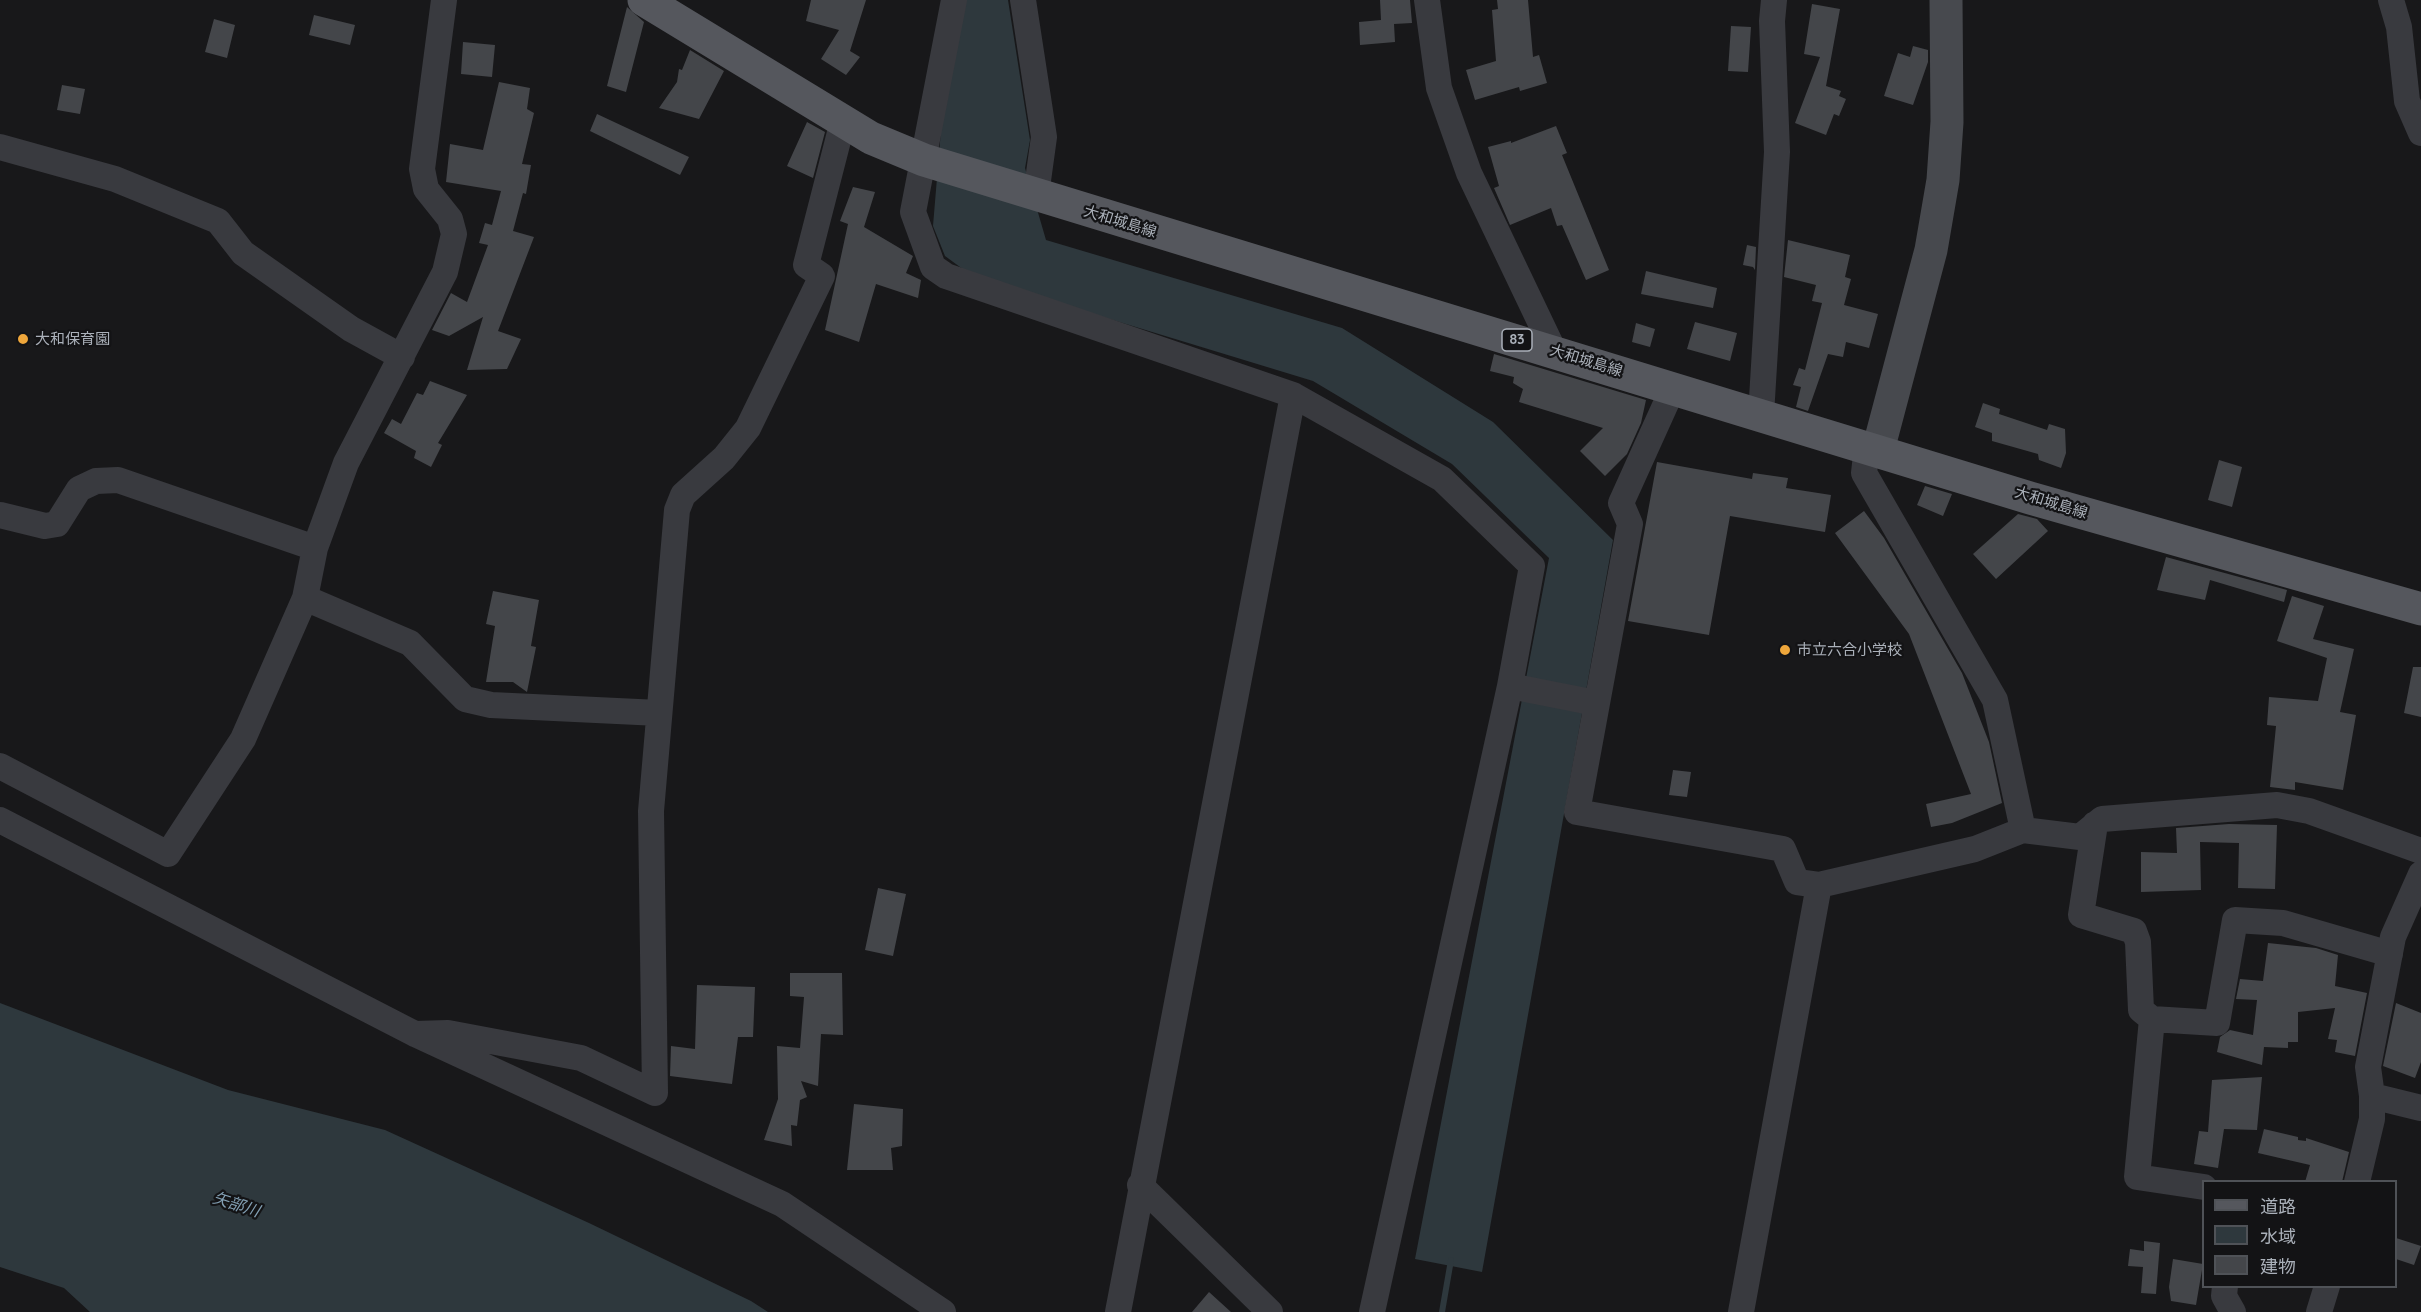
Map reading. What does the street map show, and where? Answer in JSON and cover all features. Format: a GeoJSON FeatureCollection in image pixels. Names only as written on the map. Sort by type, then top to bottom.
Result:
{"type":"FeatureCollection","features":[{"type":"Feature","properties":{"kind":"main road","name":"大和城島線"},"geometry":{"type":"LineString","coordinates":[[644,0],[871,138],[924,160],[1396,306],[1554,351],[1873,448],[2030,498],[2421,609]]}},
{"type":"Feature","properties":{"kind":"street"},"geometry":{"type":"LineString","coordinates":[[0,766],[168,854],[243,739],[305,598],[315,548],[346,463],[445,272],[454,234],[450,219],[426,189],[422,169],[444,0]]}},
{"type":"Feature","properties":{"kind":"street"},"geometry":{"type":"LineString","coordinates":[[954,0],[913,212],[933,267],[946,276],[1293,395],[1442,479],[1532,567],[1520,688],[1372,1312]]}},
{"type":"Feature","properties":{"kind":"street"},"geometry":{"type":"LineString","coordinates":[[1023,0],[1044,137],[1036,195]]}},
{"type":"Feature","properties":{"kind":"street"},"geometry":{"type":"LineString","coordinates":[[1427,0],[1439,88],[1469,172],[1554,351]]}},
{"type":"Feature","properties":{"kind":"street"},"geometry":{"type":"LineString","coordinates":[[1761,415],[1777,152],[1772,21],[1774,0]]}},
{"type":"Feature","properties":{"kind":"street"},"geometry":{"type":"LineString","coordinates":[[1946,0],[1947,122],[1943,180],[1931,250],[1864,473],[1995,700],[2023,830]]}},
{"type":"Feature","properties":{"kind":"street"},"geometry":{"type":"LineString","coordinates":[[2391,0],[2399,27],[2407,101],[2421,133]]}},
{"type":"Feature","properties":{"kind":"street"},"geometry":{"type":"LineString","coordinates":[[415,1034],[448,1033],[580,1058],[654,1093],[651,811],[677,510],[683,495],[724,458],[748,428],[822,276],[806,265],[843,121]]}},
{"type":"Feature","properties":{"kind":"street"},"geometry":{"type":"LineString","coordinates":[[0,147],[115,179],[218,221],[243,253],[351,328],[402,357]]}},
{"type":"Feature","properties":{"kind":"street"},"geometry":{"type":"LineString","coordinates":[[1673,388],[1621,503],[1630,524],[1577,812],[1783,849],[1797,882],[1819,885],[1975,849],[2023,830],[2080,837],[2102,819],[2277,806],[2309,812],[2421,851]]}},
{"type":"Feature","properties":{"kind":"street"},"geometry":{"type":"LineString","coordinates":[[1118,1312],[1140,1185],[1293,395]]}},
{"type":"Feature","properties":{"kind":"street"},"geometry":{"type":"LineString","coordinates":[[0,515],[45,526],[57,524],[79,489],[96,481],[118,480],[315,548]]}},
{"type":"Feature","properties":{"kind":"street"},"geometry":{"type":"LineString","coordinates":[[305,598],[410,643],[465,699],[491,705],[659,713]]}},
{"type":"Feature","properties":{"kind":"street"},"geometry":{"type":"LineString","coordinates":[[1520,688],[1596,703]]}},
{"type":"Feature","properties":{"kind":"street"},"geometry":{"type":"LineString","coordinates":[[0,820],[415,1034],[782,1204],[943,1312]]}},
{"type":"Feature","properties":{"kind":"street"},"geometry":{"type":"LineString","coordinates":[[2095,824],[2081,915],[2134,931],[2138,942],[2141,1010],[2152,1020],[2217,1023],[2235,920],[2283,922],[2390,954]]}},
{"type":"Feature","properties":{"kind":"street"},"geometry":{"type":"LineString","coordinates":[[2357,1180],[2372,1119],[2368,1067],[2393,937],[2421,874]]}},
{"type":"Feature","properties":{"kind":"street"},"geometry":{"type":"LineString","coordinates":[[1741,1312],[1819,885]]}},
{"type":"Feature","properties":{"kind":"street"},"geometry":{"type":"LineString","coordinates":[[2152,1020],[2137,1177],[2202,1187]]}},
{"type":"Feature","properties":{"kind":"street"},"geometry":{"type":"LineString","coordinates":[[2372,1096],[2421,1108]]}},
{"type":"Feature","properties":{"kind":"street"},"geometry":{"type":"LineString","coordinates":[[1140,1185],[1270,1312]]}},
{"type":"Feature","properties":{"kind":"street"},"geometry":{"type":"LineString","coordinates":[[2225,1288],[2224,1296],[2234,1312]]}},
{"type":"Feature","properties":{"kind":"street"},"geometry":{"type":"LineString","coordinates":[[2319,1312],[2328,1288]]}},
{"type":"Feature","properties":{"kind":"water"},"geometry":{"type":"Polygon","coordinates":[[[965,0],[1008,0],[1030,140],[1025,168],[1046,240],[1342,328],[1493,422],[1613,540],[1482,1272],[1415,1259],[1549,558],[1452,464],[1313,381],[975,278],[945,256],[933,226],[941,130],[965,0]]]}},
{"type":"Feature","properties":{"kind":"water","name":"矢部川"},"geometry":{"type":"Polygon","coordinates":[[[0,1003],[228,1090],[385,1130],[589,1223],[751,1301],[768,1312],[90,1312],[64,1288],[0,1267],[0,1003]]]}},
{"type":"Feature","properties":{"kind":"building"},"geometry":{"type":"Polygon","coordinates":[[[811,0],[866,0],[850,51],[860,57],[846,75],[821,59],[839,30],[806,21],[811,0]]]}},
{"type":"Feature","properties":{"kind":"building"},"geometry":{"type":"Polygon","coordinates":[[[1380,0],[1410,0],[1412,23],[1394,24],[1395,42],[1360,45],[1359,22],[1381,20],[1380,0]]]}},
{"type":"Feature","properties":{"kind":"building"},"geometry":{"type":"Polygon","coordinates":[[[1497,0],[1528,0],[1533,57],[1539,55],[1547,83],[1520,91],[1519,87],[1475,100],[1466,70],[1496,61],[1492,10],[1498,9],[1497,0]]]}},
{"type":"Feature","properties":{"kind":"building"},"geometry":{"type":"Polygon","coordinates":[[[1812,4],[1840,9],[1826,86],[1841,91],[1839,96],[1846,99],[1839,116],[1834,114],[1826,135],[1795,123],[1820,57],[1804,54],[1812,4]]]}},
{"type":"Feature","properties":{"kind":"building"},"geometry":{"type":"Polygon","coordinates":[[[627,7],[644,22],[626,92],[607,86],[627,7]]]}},
{"type":"Feature","properties":{"kind":"building"},"geometry":{"type":"Polygon","coordinates":[[[314,15],[355,25],[350,45],[309,35],[314,15]]]}},
{"type":"Feature","properties":{"kind":"building"},"geometry":{"type":"Polygon","coordinates":[[[214,19],[235,25],[227,58],[205,52],[214,19]]]}},
{"type":"Feature","properties":{"kind":"building"},"geometry":{"type":"Polygon","coordinates":[[[1731,26],[1751,27],[1748,72],[1728,71],[1731,26]]]}},
{"type":"Feature","properties":{"kind":"building"},"geometry":{"type":"Polygon","coordinates":[[[463,42],[495,45],[492,77],[461,74],[463,42]]]}},
{"type":"Feature","properties":{"kind":"building"},"geometry":{"type":"Polygon","coordinates":[[[1913,46],[1928,50],[1928,62],[1913,105],[1884,96],[1898,53],[1910,57],[1913,46]]]}},
{"type":"Feature","properties":{"kind":"building"},"geometry":{"type":"Polygon","coordinates":[[[690,50],[724,71],[699,119],[659,108],[677,82],[679,69],[682,70],[690,50]]]}},
{"type":"Feature","properties":{"kind":"building"},"geometry":{"type":"Polygon","coordinates":[[[499,82],[530,88],[527,109],[534,113],[522,164],[531,165],[526,194],[523,193],[513,231],[534,237],[498,331],[521,339],[507,369],[467,370],[483,317],[449,336],[432,330],[451,293],[467,302],[488,245],[479,243],[485,223],[492,225],[501,191],[446,182],[450,144],[483,150],[499,82]]]}},
{"type":"Feature","properties":{"kind":"building"},"geometry":{"type":"Polygon","coordinates":[[[62,85],[85,89],[80,114],[57,110],[62,85]]]}},
{"type":"Feature","properties":{"kind":"building"},"geometry":{"type":"Polygon","coordinates":[[[597,114],[689,157],[680,175],[590,131],[597,114]]]}},
{"type":"Feature","properties":{"kind":"building"},"geometry":{"type":"Polygon","coordinates":[[[807,122],[825,132],[813,178],[787,166],[807,122]]]}},
{"type":"Feature","properties":{"kind":"building"},"geometry":{"type":"Polygon","coordinates":[[[1556,126],[1567,153],[1562,155],[1609,270],[1586,280],[1562,225],[1557,226],[1551,208],[1510,225],[1494,188],[1499,186],[1488,147],[1511,141],[1511,143],[1556,126]]]}},
{"type":"Feature","properties":{"kind":"building"},"geometry":{"type":"Polygon","coordinates":[[[853,187],[875,192],[864,227],[913,256],[906,273],[921,280],[918,298],[876,284],[859,342],[825,330],[848,224],[840,221],[853,187]]]}},
{"type":"Feature","properties":{"kind":"building"},"geometry":{"type":"Polygon","coordinates":[[[1788,240],[1850,255],[1845,277],[1851,279],[1844,305],[1878,314],[1869,348],[1846,342],[1843,357],[1828,354],[1808,411],[1796,407],[1801,387],[1793,385],[1799,368],[1805,370],[1822,303],[1812,301],[1816,285],[1784,277],[1788,240]]]}},
{"type":"Feature","properties":{"kind":"building"},"geometry":{"type":"Polygon","coordinates":[[[1747,245],[1756,247],[1755,270],[1753,267],[1743,265],[1747,245]]]}},
{"type":"Feature","properties":{"kind":"building"},"geometry":{"type":"Polygon","coordinates":[[[1646,271],[1717,288],[1713,308],[1641,294],[1646,271]]]}},
{"type":"Feature","properties":{"kind":"building"},"geometry":{"type":"Polygon","coordinates":[[[1695,322],[1737,333],[1730,361],[1687,349],[1695,322]]]}},
{"type":"Feature","properties":{"kind":"building"},"geometry":{"type":"Polygon","coordinates":[[[1636,323],[1655,329],[1650,347],[1632,342],[1636,323]]]}},
{"type":"Feature","properties":{"kind":"building"},"geometry":{"type":"Polygon","coordinates":[[[1494,354],[1646,400],[1641,423],[1627,454],[1605,476],[1580,451],[1603,428],[1519,402],[1523,389],[1513,383],[1514,377],[1490,371],[1494,354]]]}},
{"type":"Feature","properties":{"kind":"building"},"geometry":{"type":"Polygon","coordinates":[[[430,381],[467,395],[438,443],[442,445],[431,467],[414,458],[416,451],[384,433],[392,419],[401,424],[417,393],[423,395],[430,381]]]}},
{"type":"Feature","properties":{"kind":"building"},"geometry":{"type":"Polygon","coordinates":[[[1983,403],[2000,409],[1999,414],[2047,430],[2049,424],[2065,429],[2066,453],[2061,468],[2039,460],[2038,454],[1992,441],[1992,433],[1975,427],[1983,403]]]}},
{"type":"Feature","properties":{"kind":"building"},"geometry":{"type":"Polygon","coordinates":[[[2219,460],[2242,467],[2232,507],[2208,500],[2219,460]]]}},
{"type":"Feature","properties":{"kind":"building"},"geometry":{"type":"Polygon","coordinates":[[[1657,462],[1752,479],[1753,473],[1788,478],[1786,488],[1831,495],[1825,532],[1730,516],[1709,635],[1628,621],[1657,462]]]}},
{"type":"Feature","properties":{"kind":"building"},"geometry":{"type":"Polygon","coordinates":[[[1925,486],[1952,494],[1943,516],[1917,505],[1925,486]]]}},
{"type":"Feature","properties":{"kind":"building"},"geometry":{"type":"Polygon","coordinates":[[[1864,511],[1884,538],[1962,673],[1989,742],[2002,803],[1952,823],[1931,827],[1926,804],[1971,794],[1909,634],[1835,533],[1864,511]]]}},
{"type":"Feature","properties":{"kind":"building"},"geometry":{"type":"Polygon","coordinates":[[[2018,514],[2037,519],[2048,531],[1996,579],[1973,554],[2018,514]]]}},
{"type":"Feature","properties":{"kind":"building"},"geometry":{"type":"Polygon","coordinates":[[[2166,557],[2287,590],[2284,602],[2210,580],[2205,600],[2157,590],[2166,557]]]}},
{"type":"Feature","properties":{"kind":"building"},"geometry":{"type":"Polygon","coordinates":[[[493,591],[539,600],[531,646],[536,647],[527,692],[513,682],[486,682],[495,626],[486,624],[493,591]]]}},
{"type":"Feature","properties":{"kind":"building"},"geometry":{"type":"Polygon","coordinates":[[[2292,596],[2324,606],[2313,639],[2354,649],[2340,712],[2356,715],[2343,790],[2295,782],[2295,790],[2270,787],[2276,726],[2267,725],[2269,697],[2318,701],[2327,658],[2277,641],[2292,596]]]}},
{"type":"Feature","properties":{"kind":"building"},"geometry":{"type":"Polygon","coordinates":[[[2413,667],[2421,667],[2421,717],[2404,713],[2413,667]]]}},
{"type":"Feature","properties":{"kind":"building"},"geometry":{"type":"Polygon","coordinates":[[[1673,770],[1691,772],[1687,797],[1669,795],[1673,770]]]}},
{"type":"Feature","properties":{"kind":"building"},"geometry":{"type":"Polygon","coordinates":[[[2229,824],[2277,825],[2275,889],[2238,888],[2239,843],[2200,842],[2201,890],[2141,892],[2141,852],[2177,853],[2176,828],[2229,824]]]}},
{"type":"Feature","properties":{"kind":"building"},"geometry":{"type":"Polygon","coordinates":[[[878,888],[906,894],[893,956],[865,950],[878,888]]]}},
{"type":"Feature","properties":{"kind":"building"},"geometry":{"type":"Polygon","coordinates":[[[2268,943],[2316,948],[2338,955],[2335,986],[2367,993],[2355,1056],[2335,1052],[2337,1040],[2328,1039],[2335,1008],[2298,1012],[2298,1042],[2288,1042],[2288,1048],[2264,1047],[2262,1065],[2217,1052],[2220,1037],[2230,1030],[2253,1035],[2257,1000],[2236,999],[2240,979],[2263,981],[2268,943]]]}},
{"type":"Feature","properties":{"kind":"building"},"geometry":{"type":"Polygon","coordinates":[[[790,973],[842,973],[843,1035],[821,1034],[818,1086],[801,1081],[807,1097],[800,1100],[797,1126],[791,1125],[792,1146],[764,1140],[778,1099],[777,1046],[800,1048],[804,997],[790,996],[790,973]]]}},
{"type":"Feature","properties":{"kind":"building"},"geometry":{"type":"Polygon","coordinates":[[[697,985],[755,987],[753,1037],[738,1037],[732,1084],[670,1076],[671,1046],[695,1049],[697,985]]]}},
{"type":"Feature","properties":{"kind":"building"},"geometry":{"type":"Polygon","coordinates":[[[2396,1003],[2421,1013],[2421,1062],[2415,1078],[2383,1066],[2396,1003]]]}},
{"type":"Feature","properties":{"kind":"building"},"geometry":{"type":"Polygon","coordinates":[[[2262,1077],[2257,1130],[2224,1129],[2218,1168],[2194,1164],[2199,1131],[2208,1132],[2212,1080],[2262,1077]]]}},
{"type":"Feature","properties":{"kind":"building"},"geometry":{"type":"Polygon","coordinates":[[[854,1104],[903,1109],[902,1146],[891,1148],[893,1170],[847,1170],[854,1104]]]}},
{"type":"Feature","properties":{"kind":"building"},"geometry":{"type":"Polygon","coordinates":[[[2264,1129],[2298,1137],[2298,1140],[2306,1141],[2306,1138],[2349,1152],[2342,1180],[2306,1180],[2310,1165],[2258,1153],[2264,1129]]]}},
{"type":"Feature","properties":{"kind":"building"},"geometry":{"type":"Polygon","coordinates":[[[2397,1238],[2421,1246],[2414,1265],[2397,1259],[2397,1238]]]}},
{"type":"Feature","properties":{"kind":"building"},"geometry":{"type":"Polygon","coordinates":[[[2144,1241],[2160,1243],[2156,1294],[2141,1293],[2143,1267],[2128,1266],[2130,1249],[2144,1251],[2144,1241]]]}},
{"type":"Feature","properties":{"kind":"building"},"geometry":{"type":"Polygon","coordinates":[[[2173,1259],[2202,1264],[2196,1305],[2171,1301],[2169,1287],[2173,1259]]]}},
{"type":"Feature","properties":{"kind":"building"},"geometry":{"type":"Polygon","coordinates":[[[1209,1292],[1231,1312],[1192,1312],[1209,1292]]]}},
{"type":"Feature","properties":{"kind":"waterway"},"geometry":{"type":"LineString","coordinates":[[1442,1312],[1451,1260]]}},
{"type":"Feature","properties":{"kind":"place","name":"大和保育園"},"geometry":{"type":"Point","coordinates":[23,339]}},
{"type":"Feature","properties":{"kind":"place","name":"市立六合小学校"},"geometry":{"type":"Point","coordinates":[1785,650]}}]}
